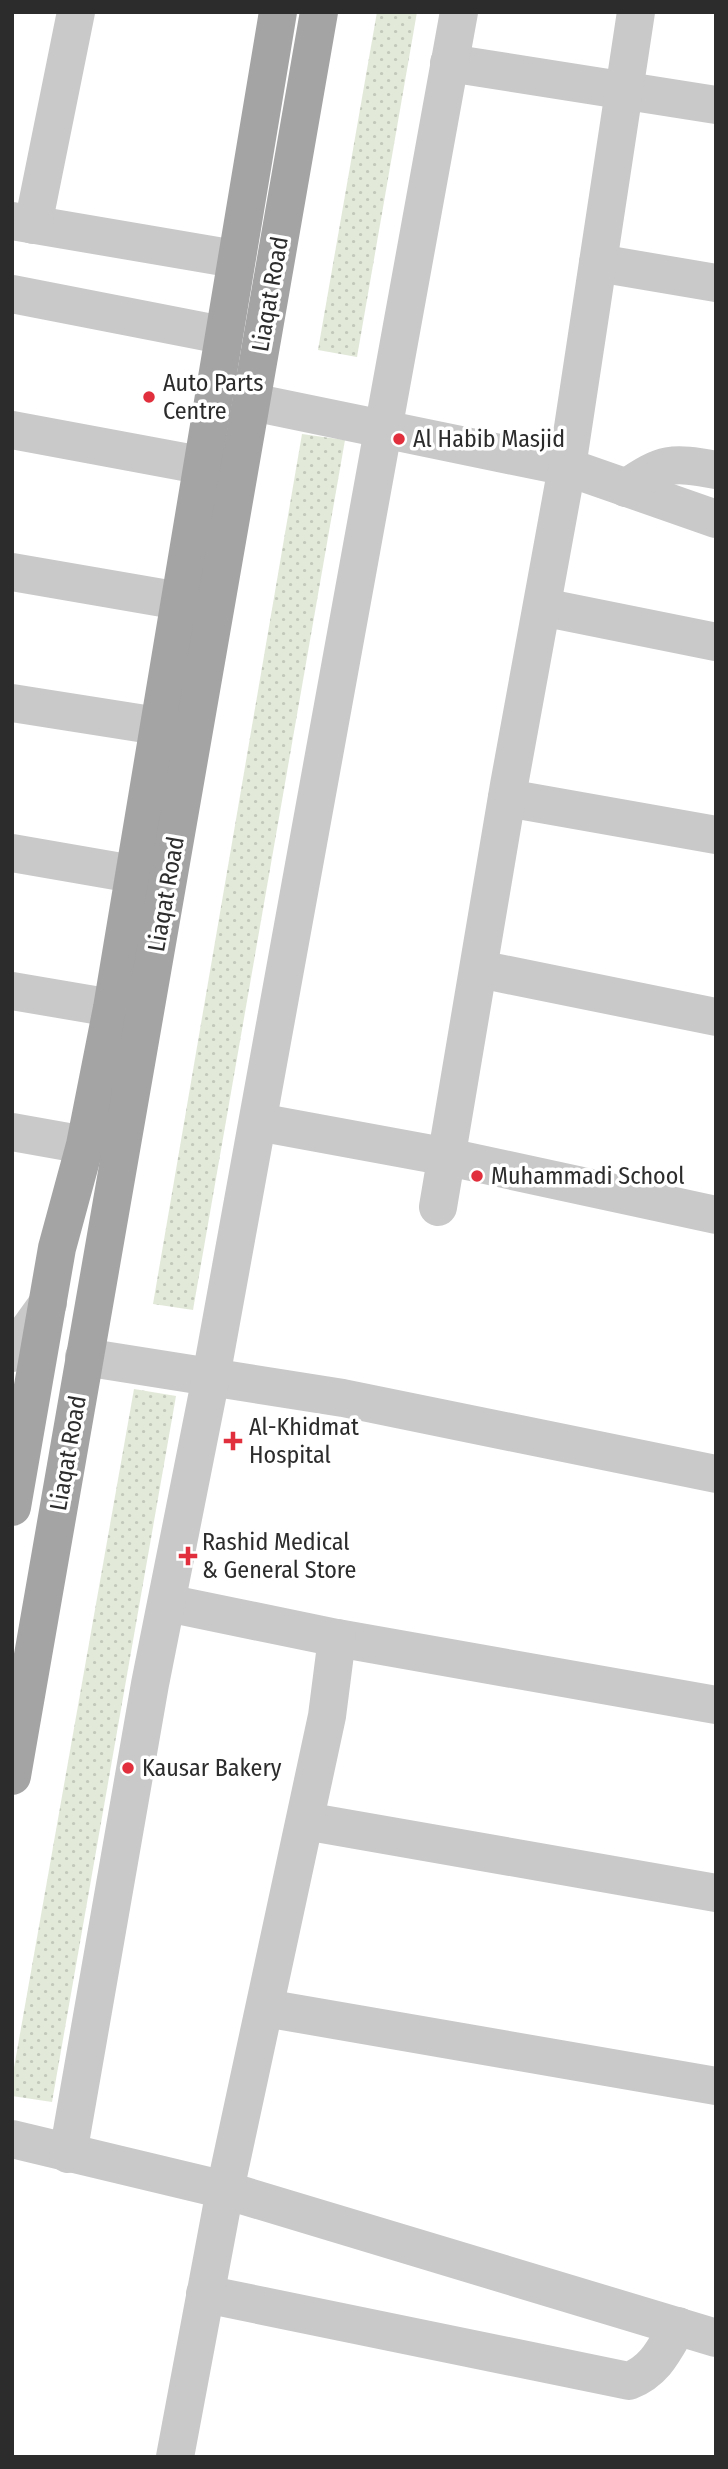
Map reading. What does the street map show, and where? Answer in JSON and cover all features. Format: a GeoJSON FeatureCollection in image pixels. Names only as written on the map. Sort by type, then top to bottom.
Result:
{"type":"FeatureCollection","features":[{"type":"Feature","properties":{"kind":"main road"},"geometry":{"type":"LineString","coordinates":[[12,1507],[57,1248],[85,1145],[112,1008],[234,259],[278,12]]}},
{"type":"Feature","properties":{"kind":"main road","name":"Liaqat Road"},"geometry":{"type":"LineString","coordinates":[[12,1776],[319,12]]}},
{"type":"Feature","properties":{"kind":"street"},"geometry":{"type":"LineString","coordinates":[[76,12],[23,223],[234,259]]}},
{"type":"Feature","properties":{"kind":"street"},"geometry":{"type":"LineString","coordinates":[[68,2154],[459,12]]}},
{"type":"Feature","properties":{"kind":"street"},"geometry":{"type":"LineString","coordinates":[[438,1208],[506,799],[567,467],[636,12]]}},
{"type":"Feature","properties":{"kind":"street"},"geometry":{"type":"LineString","coordinates":[[449,63],[716,105]]}},
{"type":"Feature","properties":{"kind":"street"},"geometry":{"type":"LineString","coordinates":[[598,263],[716,283]]}},
{"type":"Feature","properties":{"kind":"street"},"geometry":{"type":"LineString","coordinates":[[12,294],[222,335]]}},
{"type":"Feature","properties":{"kind":"street"},"geometry":{"type":"LineString","coordinates":[[251,402],[384,427],[567,467],[716,519]]}},
{"type":"Feature","properties":{"kind":"street"},"geometry":{"type":"LineString","coordinates":[[12,430],[200,465]]}},
{"type":"Feature","properties":{"kind":"street"},"geometry":{"type":"LineString","coordinates":[[626,488],[650,472],[677,463],[716,470]]}},
{"type":"Feature","properties":{"kind":"street"},"geometry":{"type":"LineString","coordinates":[[12,572],[180,601]]}},
{"type":"Feature","properties":{"kind":"street"},"geometry":{"type":"LineString","coordinates":[[542,607],[716,642]]}},
{"type":"Feature","properties":{"kind":"street"},"geometry":{"type":"LineString","coordinates":[[12,703],[158,726]]}},
{"type":"Feature","properties":{"kind":"street"},"geometry":{"type":"LineString","coordinates":[[506,799],[716,835]]}},
{"type":"Feature","properties":{"kind":"street"},"geometry":{"type":"LineString","coordinates":[[12,853],[134,874]]}},
{"type":"Feature","properties":{"kind":"street"},"geometry":{"type":"LineString","coordinates":[[479,969],[716,1017]]}},
{"type":"Feature","properties":{"kind":"street"},"geometry":{"type":"LineString","coordinates":[[12,991],[112,1008]]}},
{"type":"Feature","properties":{"kind":"street"},"geometry":{"type":"LineString","coordinates":[[258,1122],[448,1157],[716,1215]]}},
{"type":"Feature","properties":{"kind":"street"},"geometry":{"type":"LineString","coordinates":[[12,1132],[85,1145]]}},
{"type":"Feature","properties":{"kind":"street"},"geometry":{"type":"LineString","coordinates":[[12,1353],[48,1303]]}},
{"type":"Feature","properties":{"kind":"street"},"geometry":{"type":"LineString","coordinates":[[84,1357],[343,1398],[716,1474]]}},
{"type":"Feature","properties":{"kind":"street"},"geometry":{"type":"LineString","coordinates":[[167,1603],[337,1638],[716,1705]]}},
{"type":"Feature","properties":{"kind":"street"},"geometry":{"type":"LineString","coordinates":[[174,2457],[225,2190],[327,1716],[337,1638]]}},
{"type":"Feature","properties":{"kind":"street"},"geometry":{"type":"LineString","coordinates":[[305,1821],[716,1893]]}},
{"type":"Feature","properties":{"kind":"street"},"geometry":{"type":"LineString","coordinates":[[265,2008],[716,2086]]}},
{"type":"Feature","properties":{"kind":"street"},"geometry":{"type":"LineString","coordinates":[[12,2139],[225,2190],[716,2337]]}},
{"type":"Feature","properties":{"kind":"street"},"geometry":{"type":"LineString","coordinates":[[205,2294],[629,2381],[645,2375],[658,2362],[678,2326]]}},
{"type":"Feature","properties":{"kind":"green space"},"geometry":{"type":"Polygon","coordinates":[[[377,12],[417,12],[357,357],[318,350],[377,12]]]}},
{"type":"Feature","properties":{"kind":"green space"},"geometry":{"type":"Polygon","coordinates":[[[302,434],[345,440],[193,1310],[153,1304],[302,434]]]}},
{"type":"Feature","properties":{"kind":"green space"},"geometry":{"type":"Polygon","coordinates":[[[134,1389],[176,1396],[52,2102],[12,2096],[12,2079],[134,1389]]]}},
{"type":"Feature","properties":{"kind":"place","name":"Auto Parts Centre"},"geometry":{"type":"Point","coordinates":[149,397]}},
{"type":"Feature","properties":{"kind":"place","name":"Al Habib Masjid"},"geometry":{"type":"Point","coordinates":[399,439]}},
{"type":"Feature","properties":{"kind":"place","name":"Muhammadi School"},"geometry":{"type":"Point","coordinates":[477,1176]}},
{"type":"Feature","properties":{"kind":"place","name":"Al-Khidmat Hospital"},"geometry":{"type":"Point","coordinates":[233,1441]}},
{"type":"Feature","properties":{"kind":"place","name":"Rashid Medical & General Store"},"geometry":{"type":"Point","coordinates":[188,1556]}},
{"type":"Feature","properties":{"kind":"place","name":"Kausar Bakery"},"geometry":{"type":"Point","coordinates":[128,1768]}}]}
